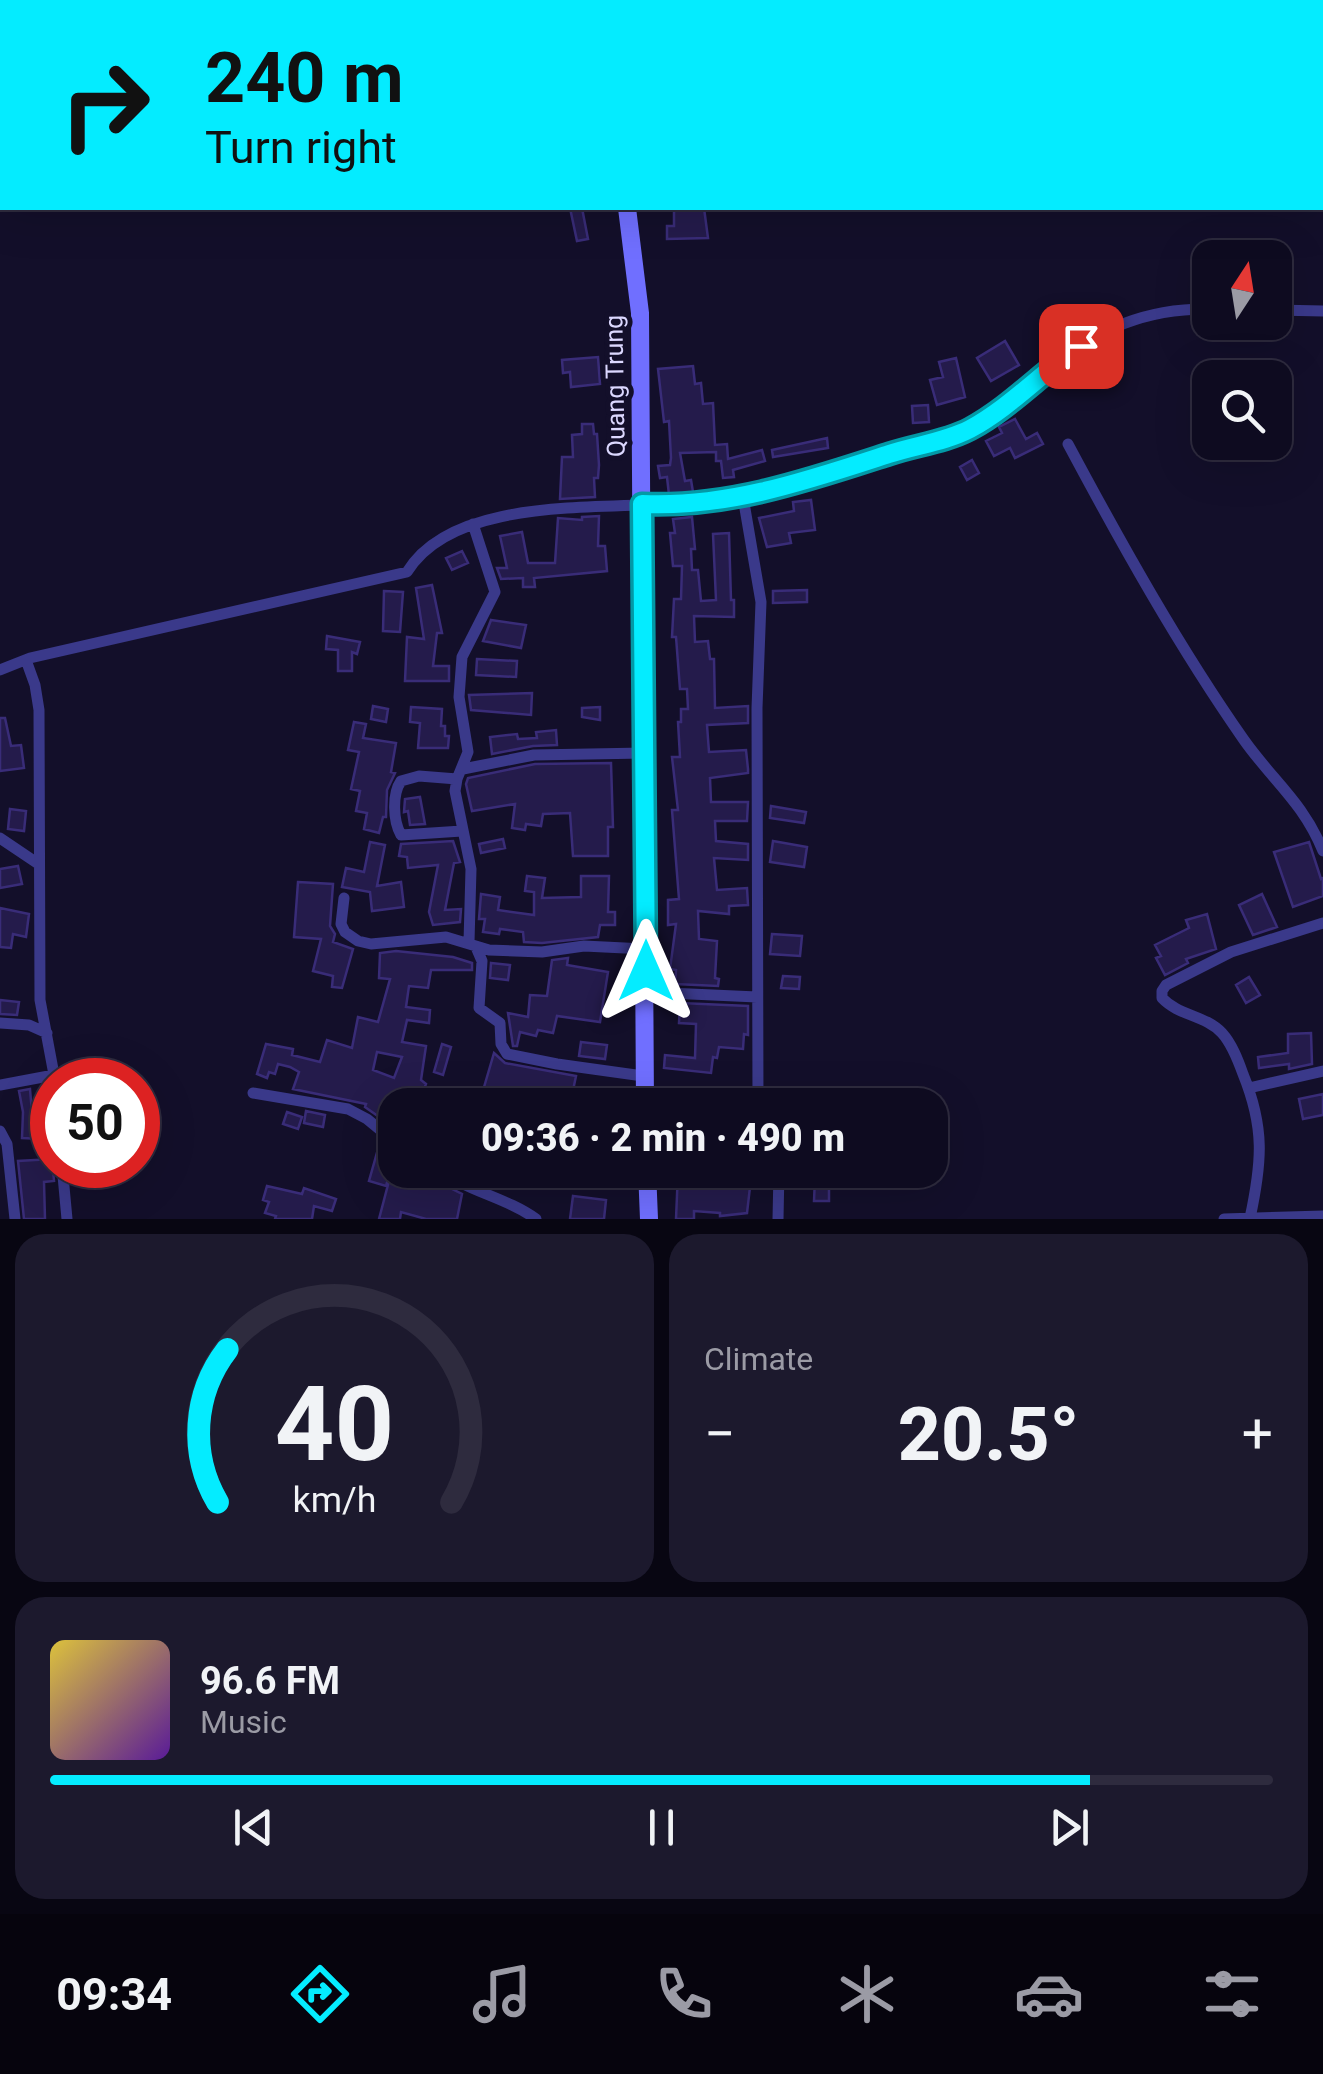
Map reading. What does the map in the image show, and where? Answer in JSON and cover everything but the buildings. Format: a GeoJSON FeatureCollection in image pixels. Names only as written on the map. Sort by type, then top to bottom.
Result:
{"type":"FeatureCollection","features":[{"type":"Feature","properties":{"kind":"main road","name":"Quang Trung"},"geometry":{"type":"LineString","coordinates":[[626,210],[640,313],[644,1088]]}},
{"type":"Feature","properties":{"kind":"main road"},"geometry":{"type":"LineString","coordinates":[[648,1188],[650,1219]]}},
{"type":"Feature","properties":{"kind":"street"},"geometry":{"type":"LineString","coordinates":[[0,670],[26,660],[407,572],[416,557],[432,544],[473,524],[521,513],[688,504],[743,497],[955,435],[1000,408],[1052,365],[1126,322],[1154,312],[1192,310]]}},
{"type":"Feature","properties":{"kind":"street"},"geometry":{"type":"LineString","coordinates":[[1292,310],[1323,311]]}},
{"type":"Feature","properties":{"kind":"street"},"geometry":{"type":"LineString","coordinates":[[1068,444],[1189,655],[1245,741],[1320,834],[1323,851]]}},
{"type":"Feature","properties":{"kind":"street"},"geometry":{"type":"LineString","coordinates":[[743,497],[761,602],[757,708],[758,1088]]}},
{"type":"Feature","properties":{"kind":"street"},"geometry":{"type":"LineString","coordinates":[[473,524],[495,592],[462,657],[459,697],[468,752],[460,774],[457,810],[471,870],[472,943],[482,961],[480,1008],[500,1023],[501,1044],[508,1054],[644,1076]]}},
{"type":"Feature","properties":{"kind":"street"},"geometry":{"type":"LineString","coordinates":[[26,660],[36,685],[39,710],[40,1000],[52,1058]]}},
{"type":"Feature","properties":{"kind":"street"},"geometry":{"type":"LineString","coordinates":[[462,831],[401,835],[397,826],[396,789],[401,781],[460,774],[534,755],[644,753]]}},
{"type":"Feature","properties":{"kind":"street"},"geometry":{"type":"LineString","coordinates":[[0,838],[38,863]]}},
{"type":"Feature","properties":{"kind":"street"},"geometry":{"type":"LineString","coordinates":[[344,898],[341,924],[358,941],[392,944],[437,937],[489,950],[516,952],[584,946],[645,949]]}},
{"type":"Feature","properties":{"kind":"street"},"geometry":{"type":"LineString","coordinates":[[1250,1218],[1262,1141],[1249,1088],[1222,1034],[1204,1020],[1172,1008],[1162,998],[1162,992],[1166,985],[1232,952],[1323,923]]}},
{"type":"Feature","properties":{"kind":"street"},"geometry":{"type":"LineString","coordinates":[[646,992],[757,998]]}},
{"type":"Feature","properties":{"kind":"street"},"geometry":{"type":"LineString","coordinates":[[0,1023],[29,1025],[48,1033]]}},
{"type":"Feature","properties":{"kind":"street"},"geometry":{"type":"LineString","coordinates":[[1249,1088],[1323,1071]]}},
{"type":"Feature","properties":{"kind":"street"},"geometry":{"type":"LineString","coordinates":[[0,1085],[30,1081]]}},
{"type":"Feature","properties":{"kind":"street"},"geometry":{"type":"LineString","coordinates":[[253,1093],[348,1109],[378,1126]]}},
{"type":"Feature","properties":{"kind":"street"},"geometry":{"type":"LineString","coordinates":[[0,1130],[7,1144],[15,1219]]}},
{"type":"Feature","properties":{"kind":"street"},"geometry":{"type":"LineString","coordinates":[[64,1188],[66,1219]]}},
{"type":"Feature","properties":{"kind":"street"},"geometry":{"type":"LineString","coordinates":[[468,1188],[536,1219]]}},
{"type":"Feature","properties":{"kind":"street"},"geometry":{"type":"LineString","coordinates":[[778,1219],[779,1188]]}},
{"type":"Feature","properties":{"kind":"street"},"geometry":{"type":"LineString","coordinates":[[1224,1219],[1323,1216]]}},
{"type":"Feature","properties":{"kind":"route"},"geometry":{"type":"LineString","coordinates":[[646,971],[642,504],[670,506],[743,497],[955,435],[1000,408],[1081,346]]}}]}
